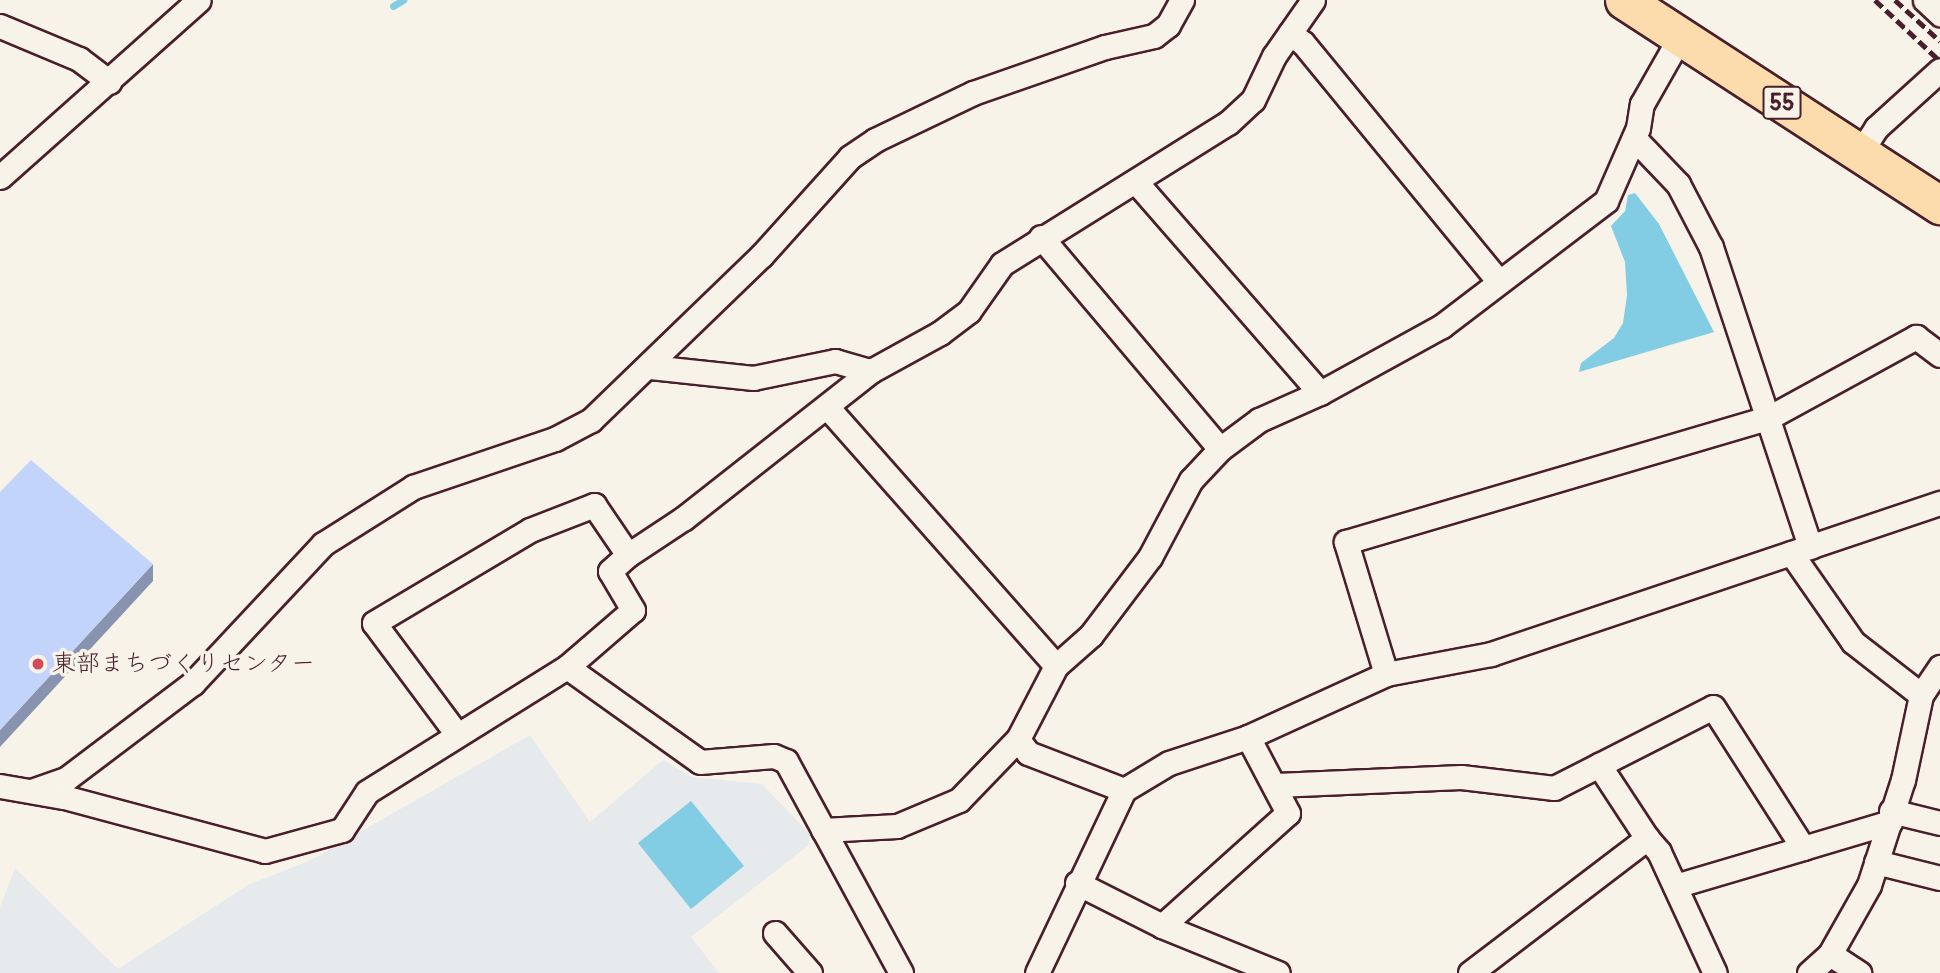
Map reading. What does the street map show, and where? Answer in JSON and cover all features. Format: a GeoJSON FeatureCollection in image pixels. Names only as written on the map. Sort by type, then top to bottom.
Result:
{"type":"FeatureCollection","features":[{"type":"Feature","properties":{"kind":"main road","name":"55"},"geometry":{"type":"LineString","coordinates":[[1624,0],[1940,205]]}},
{"type":"Feature","properties":{"kind":"street"},"geometry":{"type":"LineString","coordinates":[[30,791],[66,779],[193,683],[323,544],[413,487],[555,439],[579,426],[650,367],[696,315],[761,256],[850,157],[875,140],[973,93],[1105,47],[1154,36],[1168,25],[1182,0]]}},
{"type":"Feature","properties":{"kind":"street"},"geometry":{"type":"LineString","coordinates":[[0,786],[30,791],[265,851],[342,830],[367,792],[456,733],[567,667],[633,610],[610,571],[628,555],[684,518],[828,408],[871,371],[969,311],[1002,264],[1041,237],[1136,183],[1227,122],[1253,100],[1290,33],[1313,0]]}},
{"type":"Feature","properties":{"kind":"street"},"geometry":{"type":"LineString","coordinates":[[1925,0],[1940,13]]}},
{"type":"Feature","properties":{"kind":"street"},"geometry":{"type":"LineString","coordinates":[[0,177],[109,82],[189,4]]}},
{"type":"Feature","properties":{"kind":"street"},"geometry":{"type":"LineString","coordinates":[[0,26],[79,59],[109,82]]}},
{"type":"Feature","properties":{"kind":"street"},"geometry":{"type":"LineString","coordinates":[[1290,33],[1303,43],[1497,279]]}},
{"type":"Feature","properties":{"kind":"street"},"geometry":{"type":"LineString","coordinates":[[823,830],[897,826],[959,800],[1018,739],[1056,666],[1106,615],[1150,556],[1191,480],[1220,449],[1259,420],[1320,393],[1442,326],[1497,279],[1606,201],[1634,138],[1642,104],[1681,37]]}},
{"type":"Feature","properties":{"kind":"street"},"geometry":{"type":"LineString","coordinates":[[1860,153],[1876,128],[1940,70]]}},
{"type":"Feature","properties":{"kind":"street"},"geometry":{"type":"LineString","coordinates":[[1634,138],[1678,184],[1711,247],[1768,418],[1800,550],[1853,642],[1922,695]]}},
{"type":"Feature","properties":{"kind":"street"},"geometry":{"type":"LineString","coordinates":[[1136,183],[1320,393]]}},
{"type":"Feature","properties":{"kind":"street"},"geometry":{"type":"LineString","coordinates":[[1041,237],[1220,449]]}},
{"type":"Feature","properties":{"kind":"street"},"geometry":{"type":"LineString","coordinates":[[1386,674],[1346,542],[1768,418],[1916,337],[1940,355]]}},
{"type":"Feature","properties":{"kind":"street"},"geometry":{"type":"LineString","coordinates":[[650,367],[753,378],[835,360],[871,371]]}},
{"type":"Feature","properties":{"kind":"street"},"geometry":{"type":"LineString","coordinates":[[828,408],[1056,666]]}},
{"type":"Feature","properties":{"kind":"street"},"geometry":{"type":"LineString","coordinates":[[1037,973],[1077,883],[1124,790],[1169,763],[1248,737],[1386,674],[1491,654],[1940,503]]}},
{"type":"Feature","properties":{"kind":"street"},"geometry":{"type":"LineString","coordinates":[[456,733],[374,623],[530,530],[594,505],[628,555]]}},
{"type":"Feature","properties":{"kind":"street"},"geometry":{"type":"LineString","coordinates":[[567,667],[700,762],[774,756],[786,761],[901,973]]}},
{"type":"Feature","properties":{"kind":"street"},"geometry":{"type":"LineString","coordinates":[[1810,973],[1830,954],[1869,885],[1903,780],[1922,695],[1940,667]]}},
{"type":"Feature","properties":{"kind":"street"},"geometry":{"type":"LineString","coordinates":[[1276,785],[1461,777],[1554,788],[1713,707],[1802,848]]}},
{"type":"Feature","properties":{"kind":"street"},"geometry":{"type":"LineString","coordinates":[[1162,926],[1288,813],[1276,785],[1248,737]]}},
{"type":"Feature","properties":{"kind":"street"},"geometry":{"type":"LineString","coordinates":[[1018,739],[1028,753],[1124,790]]}},
{"type":"Feature","properties":{"kind":"street"},"geometry":{"type":"LineString","coordinates":[[1599,765],[1659,852],[1715,973]]}},
{"type":"Feature","properties":{"kind":"street"},"geometry":{"type":"LineString","coordinates":[[1675,886],[1802,848],[1890,816],[1940,823]]}},
{"type":"Feature","properties":{"kind":"street"},"geometry":{"type":"LineString","coordinates":[[1470,973],[1647,838]]}},
{"type":"Feature","properties":{"kind":"street"},"geometry":{"type":"LineString","coordinates":[[1877,862],[1940,878]]}},
{"type":"Feature","properties":{"kind":"street"},"geometry":{"type":"LineString","coordinates":[[1077,883],[1162,926],[1278,973]]}},
{"type":"Feature","properties":{"kind":"street"},"geometry":{"type":"LineString","coordinates":[[775,933],[810,973]]}},
{"type":"Feature","properties":{"kind":"street"},"geometry":{"type":"LineString","coordinates":[[1830,954],[1859,973]]}},
{"type":"Feature","properties":{"kind":"shaded area"},"geometry":{"type":"Polygon","coordinates":[[[530,735],[590,822],[663,760],[692,777],[762,784],[810,834],[809,845],[691,937],[719,973],[0,973],[0,907],[15,868],[118,969],[248,885],[311,860],[530,735]]]}},
{"type":"Feature","properties":{"kind":"water"},"geometry":{"type":"Polygon","coordinates":[[[1635,193],[1659,224],[1714,332],[1579,372],[1581,363],[1614,338],[1623,323],[1627,295],[1625,262],[1611,226],[1625,211],[1628,195],[1635,193]]]}},
{"type":"Feature","properties":{"kind":"water"},"geometry":{"type":"Polygon","coordinates":[[[691,801],[744,866],[691,909],[638,843],[691,801]]]}},
{"type":"Feature","properties":{"kind":"building","name":"東部まちづくりセンター"},"geometry":{"type":"Polygon","coordinates":[[[31,460],[153,564],[0,730],[0,492],[31,460]]]}},
{"type":"Feature","properties":{"kind":"waterway"},"geometry":{"type":"LineString","coordinates":[[393,6],[403,0]]}},
{"type":"Feature","properties":{"kind":"railway"},"geometry":{"type":"LineString","coordinates":[[1875,0],[1940,61]]}},
{"type":"Feature","properties":{"kind":"railway"},"geometry":{"type":"LineString","coordinates":[[1895,0],[1940,41]]}},
{"type":"Feature","properties":{"kind":"place","name":"東部まちづくりセンター"},"geometry":{"type":"Point","coordinates":[38,664]}}]}
